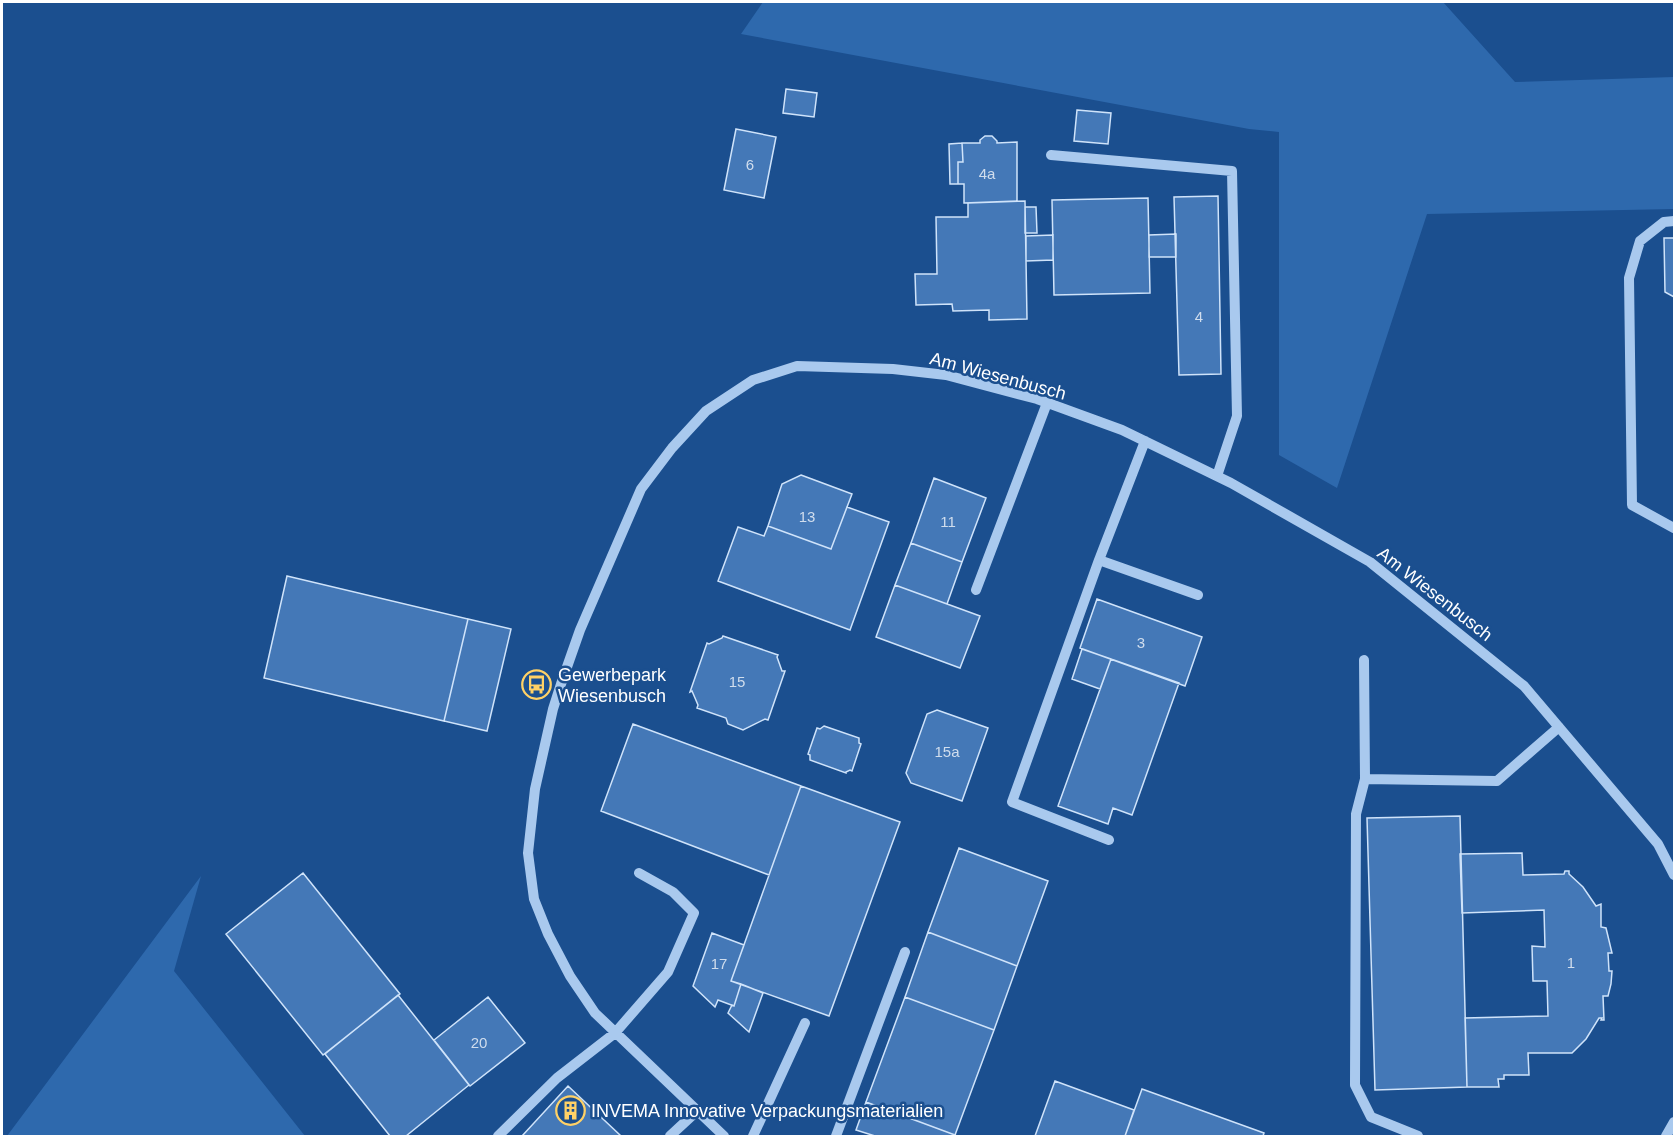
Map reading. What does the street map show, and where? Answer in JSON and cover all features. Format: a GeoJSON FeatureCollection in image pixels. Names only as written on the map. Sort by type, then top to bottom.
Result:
{"type":"FeatureCollection","features":[{"type":"Feature","properties":{"kind":"street"},"geometry":{"type":"LineString","coordinates":[[1051,155],[1232,171],[1237,416],[1217,476]]}},
{"type":"Feature","properties":{"kind":"street"},"geometry":{"type":"LineString","coordinates":[[1674,221],[1664,222],[1640,241],[1629,278],[1632,505],[1674,528]]}},
{"type":"Feature","properties":{"kind":"street","name":"Am Wiesenbusch"},"geometry":{"type":"LineString","coordinates":[[724,1137],[595,1013],[570,976],[548,934],[534,899],[528,853],[535,789],[553,709],[580,630],[641,489],[672,448],[706,411],[753,380],[797,366],[893,369],[946,375],[1047,403],[1122,430],[1217,476],[1370,562],[1524,686],[1658,844],[1674,875]]}},
{"type":"Feature","properties":{"kind":"street"},"geometry":{"type":"LineString","coordinates":[[976,590],[1047,403]]}},
{"type":"Feature","properties":{"kind":"street"},"geometry":{"type":"LineString","coordinates":[[1109,840],[1012,802],[1145,441]]}},
{"type":"Feature","properties":{"kind":"street"},"geometry":{"type":"LineString","coordinates":[[1099,561],[1198,595]]}},
{"type":"Feature","properties":{"kind":"street"},"geometry":{"type":"LineString","coordinates":[[1364,660],[1365,779],[1356,814],[1354,1085],[1371,1118],[1418,1137]]}},
{"type":"Feature","properties":{"kind":"street"},"geometry":{"type":"LineString","coordinates":[[1365,779],[1497,780],[1559,727]]}},
{"type":"Feature","properties":{"kind":"street"},"geometry":{"type":"LineString","coordinates":[[498,1137],[558,1078],[615,1033],[668,972],[694,913],[673,892],[639,873]]}},
{"type":"Feature","properties":{"kind":"street"},"geometry":{"type":"LineString","coordinates":[[836,1137],[905,952]]}},
{"type":"Feature","properties":{"kind":"street"},"geometry":{"type":"LineString","coordinates":[[753,1137],[805,1023]]}},
{"type":"Feature","properties":{"kind":"street"},"geometry":{"type":"LineString","coordinates":[[670,1137],[697,1111]]}},
{"type":"Feature","properties":{"kind":"street"},"geometry":{"type":"LineString","coordinates":[[1666,1137],[1674,1122]]}},
{"type":"Feature","properties":{"kind":"shaded area"},"geometry":{"type":"Polygon","coordinates":[[[763,2],[1443,2],[1515,82],[1674,77],[1674,209],[1427,214],[1337,488],[1279,455],[1279,132],[1249,129],[741,34],[763,2]]]}},
{"type":"Feature","properties":{"kind":"shaded area"},"geometry":{"type":"Polygon","coordinates":[[[201,876],[174,971],[305,1136],[7,1136],[201,876]]]}},
{"type":"Feature","properties":{"kind":"building"},"geometry":{"type":"Polygon","coordinates":[[[786,89],[817,93],[814,117],[783,113],[786,89]]]}},
{"type":"Feature","properties":{"kind":"building"},"geometry":{"type":"Polygon","coordinates":[[[1077,110],[1111,113],[1108,144],[1074,141],[1077,110]]]}},
{"type":"Feature","properties":{"kind":"building"},"geometry":{"type":"Polygon","coordinates":[[[736,129],[776,137],[764,198],[724,190],[736,129]]]}},
{"type":"Feature","properties":{"kind":"building"},"geometry":{"type":"Polygon","coordinates":[[[985,136],[992,136],[997,143],[1017,142],[1017,201],[964,203],[964,184],[958,184],[958,162],[963,162],[962,143],[980,143],[985,136]]]}},
{"type":"Feature","properties":{"kind":"building"},"geometry":{"type":"Polygon","coordinates":[[[962,143],[963,162],[958,162],[958,184],[950,184],[949,144],[962,143]]]}},
{"type":"Feature","properties":{"kind":"building"},"geometry":{"type":"Polygon","coordinates":[[[1218,196],[1221,374],[1179,375],[1174,197],[1218,196]]]}},
{"type":"Feature","properties":{"kind":"building"},"geometry":{"type":"Polygon","coordinates":[[[1148,198],[1150,293],[1054,295],[1052,200],[1148,198]]]}},
{"type":"Feature","properties":{"kind":"building"},"geometry":{"type":"Polygon","coordinates":[[[1025,201],[1027,319],[989,320],[989,310],[953,311],[952,304],[916,305],[915,274],[937,274],[936,217],[968,217],[968,203],[1025,201]]]}},
{"type":"Feature","properties":{"kind":"building"},"geometry":{"type":"Polygon","coordinates":[[[1025,207],[1036,207],[1037,233],[1025,233],[1025,207]]]}},
{"type":"Feature","properties":{"kind":"building"},"geometry":{"type":"Polygon","coordinates":[[[1176,234],[1176,257],[1149,257],[1149,235],[1176,234]]]}},
{"type":"Feature","properties":{"kind":"building"},"geometry":{"type":"Polygon","coordinates":[[[1053,235],[1053,260],[1026,261],[1026,236],[1053,235]]]}},
{"type":"Feature","properties":{"kind":"building"},"geometry":{"type":"Polygon","coordinates":[[[1664,238],[1674,238],[1674,297],[1665,292],[1664,238]]]}},
{"type":"Feature","properties":{"kind":"building"},"geometry":{"type":"Polygon","coordinates":[[[801,475],[852,494],[831,549],[768,526],[782,484],[801,475]]]}},
{"type":"Feature","properties":{"kind":"building"},"geometry":{"type":"Polygon","coordinates":[[[934,478],[986,498],[962,562],[911,543],[934,478]]]}},
{"type":"Feature","properties":{"kind":"building"},"geometry":{"type":"Polygon","coordinates":[[[847,507],[889,522],[850,630],[718,581],[738,527],[764,536],[768,526],[831,549],[847,507]]]}},
{"type":"Feature","properties":{"kind":"building"},"geometry":{"type":"Polygon","coordinates":[[[911,543],[962,562],[947,604],[895,585],[911,543]]]}},
{"type":"Feature","properties":{"kind":"building"},"geometry":{"type":"Polygon","coordinates":[[[287,576],[468,619],[444,721],[264,678],[287,576]]]}},
{"type":"Feature","properties":{"kind":"building"},"geometry":{"type":"Polygon","coordinates":[[[895,585],[980,616],[960,668],[876,637],[895,585]]]}},
{"type":"Feature","properties":{"kind":"building"},"geometry":{"type":"Polygon","coordinates":[[[1097,599],[1202,637],[1185,686],[1080,648],[1097,599]]]}},
{"type":"Feature","properties":{"kind":"building"},"geometry":{"type":"Polygon","coordinates":[[[468,619],[511,629],[487,731],[444,721],[468,619]]]}},
{"type":"Feature","properties":{"kind":"building"},"geometry":{"type":"Polygon","coordinates":[[[723,636],[778,655],[782,671],[785,671],[768,720],[765,719],[743,730],[728,724],[726,718],[697,708],[698,705],[692,691],[690,692],[707,643],[723,636]]]}},
{"type":"Feature","properties":{"kind":"building"},"geometry":{"type":"Polygon","coordinates":[[[1082,649],[1111,659],[1100,689],[1072,679],[1082,649]]]}},
{"type":"Feature","properties":{"kind":"building"},"geometry":{"type":"Polygon","coordinates":[[[1111,659],[1179,683],[1132,815],[1113,808],[1108,824],[1058,806],[1111,659]]]}},
{"type":"Feature","properties":{"kind":"building"},"geometry":{"type":"Polygon","coordinates":[[[937,710],[988,728],[962,801],[911,783],[906,773],[927,714],[937,710]]]}},
{"type":"Feature","properties":{"kind":"building"},"geometry":{"type":"Polygon","coordinates":[[[633,724],[801,786],[769,875],[601,811],[633,724]]]}},
{"type":"Feature","properties":{"kind":"building"},"geometry":{"type":"Polygon","coordinates":[[[824,726],[859,738],[861,744],[852,771],[846,773],[810,760],[808,754],[817,728],[824,726]]]}},
{"type":"Feature","properties":{"kind":"building"},"geometry":{"type":"Polygon","coordinates":[[[801,786],[900,822],[829,1016],[731,981],[801,786]]]}},
{"type":"Feature","properties":{"kind":"building"},"geometry":{"type":"Polygon","coordinates":[[[1460,816],[1467,1087],[1375,1090],[1367,818],[1460,816]]]}},
{"type":"Feature","properties":{"kind":"building"},"geometry":{"type":"Polygon","coordinates":[[[959,848],[1048,881],[1017,966],[928,932],[959,848]]]}},
{"type":"Feature","properties":{"kind":"building"},"geometry":{"type":"Polygon","coordinates":[[[1522,853],[1523,875],[1564,874],[1565,871],[1569,871],[1569,874],[1583,887],[1596,906],[1601,904],[1601,927],[1606,928],[1612,953],[1608,953],[1609,971],[1612,971],[1608,996],[1603,996],[1604,1020],[1599,1018],[1586,1039],[1572,1053],[1528,1053],[1529,1075],[1504,1075],[1504,1079],[1498,1079],[1499,1087],[1467,1087],[1465,1018],[1548,1016],[1547,981],[1533,981],[1532,946],[1545,947],[1544,910],[1462,913],[1460,854],[1522,853]]]}},
{"type":"Feature","properties":{"kind":"building"},"geometry":{"type":"Polygon","coordinates":[[[303,873],[400,994],[323,1055],[226,934],[303,873]]]}},
{"type":"Feature","properties":{"kind":"building"},"geometry":{"type":"Polygon","coordinates":[[[928,932],[1017,966],[994,1030],[905,997],[928,932]]]}},
{"type":"Feature","properties":{"kind":"building"},"geometry":{"type":"Polygon","coordinates":[[[712,933],[744,945],[731,981],[741,984],[734,1006],[718,1000],[715,1007],[693,986],[712,933]]]}},
{"type":"Feature","properties":{"kind":"building"},"geometry":{"type":"Polygon","coordinates":[[[741,984],[763,993],[749,1032],[728,1013],[732,1005],[734,1006],[741,984]]]}},
{"type":"Feature","properties":{"kind":"building"},"geometry":{"type":"Polygon","coordinates":[[[398,995],[469,1085],[406,1136],[390,1136],[325,1054],[398,995]]]}},
{"type":"Feature","properties":{"kind":"building"},"geometry":{"type":"Polygon","coordinates":[[[488,997],[525,1043],[470,1086],[434,1040],[488,997]]]}},
{"type":"Feature","properties":{"kind":"building"},"geometry":{"type":"Polygon","coordinates":[[[905,997],[994,1030],[955,1135],[866,1102],[905,997]]]}},
{"type":"Feature","properties":{"kind":"building"},"geometry":{"type":"Polygon","coordinates":[[[1055,1081],[1134,1110],[1125,1136],[1035,1136],[1055,1081]]]}},
{"type":"Feature","properties":{"kind":"building","name":"INVEMA Innovative Verpackungsmaterialien"},"geometry":{"type":"Polygon","coordinates":[[[568,1086],[621,1136],[522,1136],[568,1086]]]}},
{"type":"Feature","properties":{"kind":"building"},"geometry":{"type":"Polygon","coordinates":[[[1142,1089],[1264,1133],[1263,1136],[1125,1136],[1142,1089]]]}},
{"type":"Feature","properties":{"kind":"building"},"geometry":{"type":"Polygon","coordinates":[[[866,1102],[955,1135],[875,1136],[856,1130],[866,1102]]]}},
{"type":"Feature","properties":{"kind":"place","name":"Gewerbepark Wiesenbusch"},"geometry":{"type":"Point","coordinates":[537,685]}},
{"type":"Feature","properties":{"kind":"place","name":"INVEMA Innovative Verpackungsmaterialien"},"geometry":{"type":"Point","coordinates":[570,1111]}}]}
